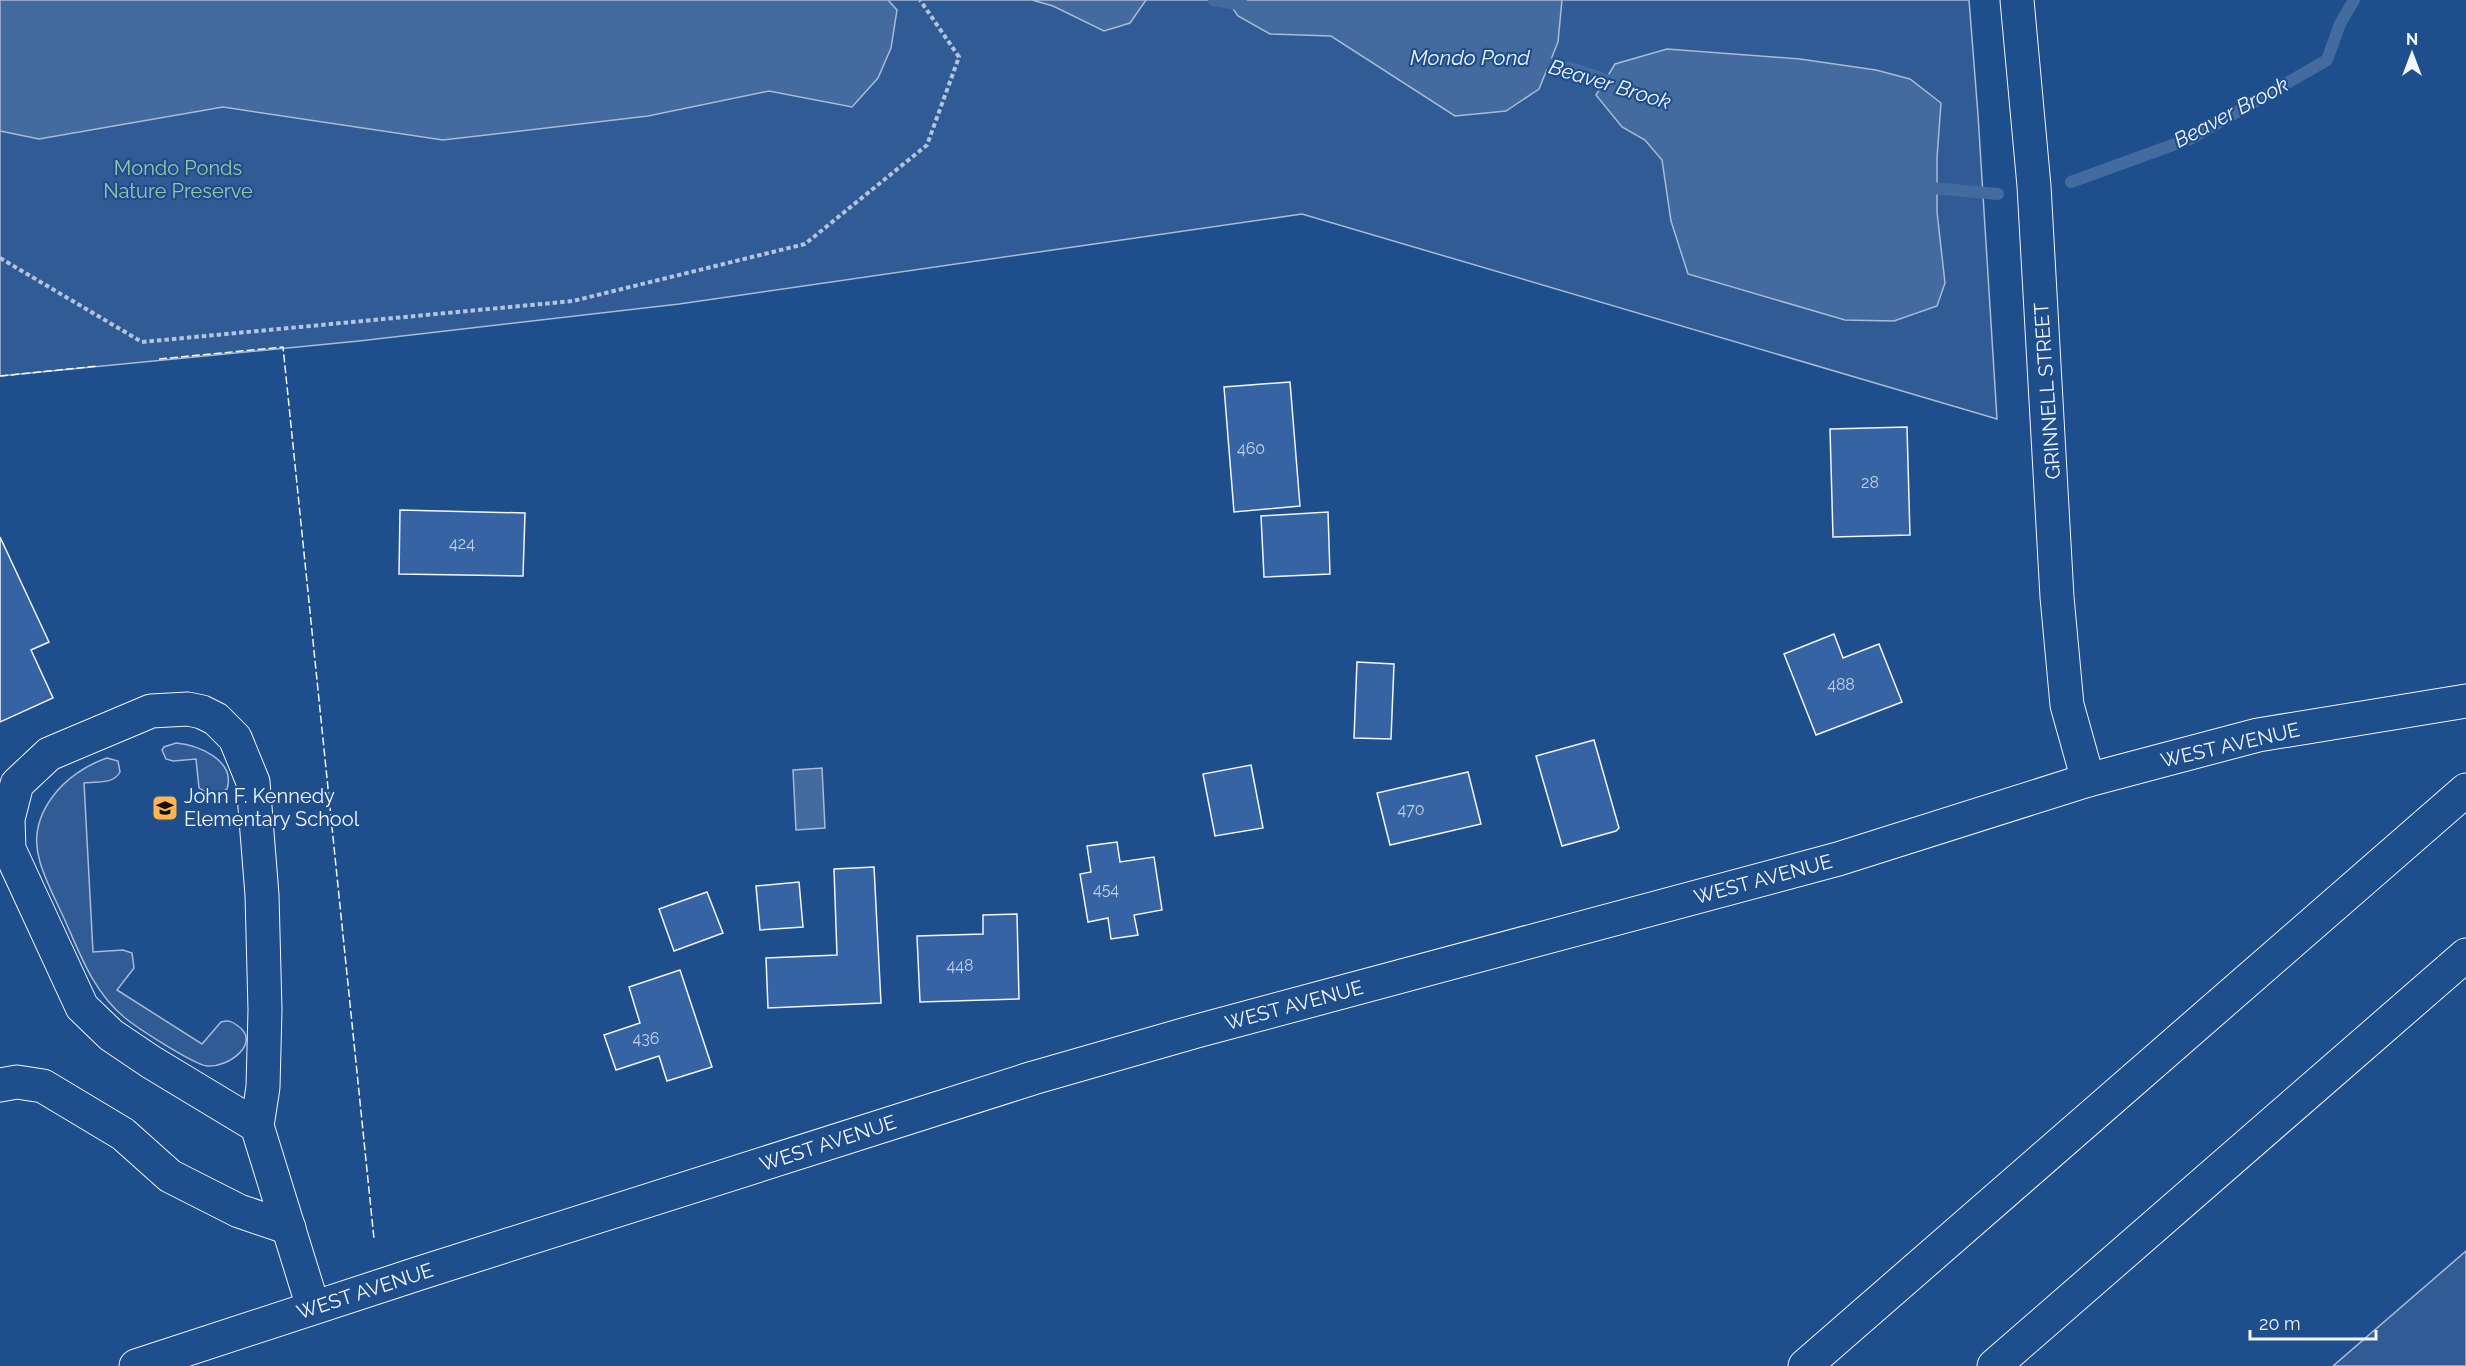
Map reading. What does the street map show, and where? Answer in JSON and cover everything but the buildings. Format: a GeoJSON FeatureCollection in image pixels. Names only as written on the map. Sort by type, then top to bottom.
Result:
{"type":"FeatureCollection","features":[{"type":"Feature","properties":{"kind":"main road","name":"GRINNELL STREET"},"geometry":{"type":"LineString","coordinates":[[2017,0],[2034,186],[2057,597],[2067,705],[2088,780]]}},
{"type":"Feature","properties":{"kind":"main road","name":"WEST AVENUE"},"geometry":{"type":"LineString","coordinates":[[136,1366],[313,1307],[1033,1078],[1197,1031],[1838,859],[2088,780],[2258,735],[2466,701]]}},
{"type":"Feature","properties":{"kind":"main road"},"geometry":{"type":"LineString","coordinates":[[257,1126],[127,1046],[111,1035],[82,1007],[9,849],[8,819],[17,784],[49,754],[152,711],[188,709],[202,712],[216,720],[235,738],[253,782],[262,895],[265,1010],[263,1087],[257,1126],[313,1307]]}},
{"type":"Feature","properties":{"kind":"main road"},"geometry":{"type":"LineString","coordinates":[[1805,1366],[2466,790]]}},
{"type":"Feature","properties":{"kind":"main road"},"geometry":{"type":"LineString","coordinates":[[1994,1366],[2466,955]]}},
{"type":"Feature","properties":{"kind":"main road"},"geometry":{"type":"LineString","coordinates":[[0,1085],[16,1082],[43,1086],[123,1134],[170,1176],[239,1211],[289,1228]]}},
{"type":"Feature","properties":{"kind":"path"},"geometry":{"type":"LineString","coordinates":[[0,258],[142,342],[573,301],[805,244],[927,145],[959,57],[920,0]]}},
{"type":"Feature","properties":{"kind":"green space","name":"Mondo Ponds Nature Preserve"},"geometry":{"type":"Polygon","coordinates":[[[0,0],[1969,0],[1997,419],[1302,214],[679,304],[359,341],[0,376],[0,0]]]}},
{"type":"Feature","properties":{"kind":"green space"},"geometry":{"type":"Polygon","coordinates":[[[176,743],[195,747],[221,762],[228,779],[227,789],[213,793],[199,788],[196,759],[173,761],[166,759],[162,750],[176,743]]]}},
{"type":"Feature","properties":{"kind":"green space"},"geometry":{"type":"Polygon","coordinates":[[[107,758],[118,761],[120,772],[117,776],[109,781],[84,783],[93,952],[123,950],[132,953],[134,968],[117,990],[202,1044],[221,1022],[230,1021],[238,1026],[246,1040],[244,1047],[232,1059],[224,1063],[207,1066],[190,1059],[140,1029],[114,1008],[90,975],[45,878],[37,844],[38,827],[44,812],[52,797],[63,784],[77,773],[107,758]]]}},
{"type":"Feature","properties":{"kind":"green space"},"geometry":{"type":"Polygon","coordinates":[[[2466,1251],[2466,1366],[2333,1366],[2466,1251]]]}},
{"type":"Feature","properties":{"kind":"water"},"geometry":{"type":"Polygon","coordinates":[[[0,0],[888,0],[897,10],[891,48],[878,78],[852,107],[769,91],[648,116],[443,140],[223,107],[39,139],[0,131],[0,0]]]}},
{"type":"Feature","properties":{"kind":"water"},"geometry":{"type":"Polygon","coordinates":[[[1032,0],[1146,0],[1130,23],[1104,31],[1053,6],[1032,0]]]}},
{"type":"Feature","properties":{"kind":"water","name":"Mondo Pond"},"geometry":{"type":"Polygon","coordinates":[[[1227,0],[1562,0],[1558,42],[1539,89],[1506,111],[1455,116],[1331,36],[1270,34],[1238,16],[1227,0]]]}},
{"type":"Feature","properties":{"kind":"water"},"geometry":{"type":"Polygon","coordinates":[[[1667,49],[1800,59],[1876,70],[1910,79],[1941,103],[1937,158],[1937,212],[1945,283],[1937,306],[1894,321],[1845,320],[1688,274],[1671,221],[1662,160],[1645,140],[1622,127],[1596,95],[1615,64],[1667,49]]]}},
{"type":"Feature","properties":{"kind":"water"},"geometry":{"type":"Polygon","coordinates":[[[822,768],[825,828],[796,830],[793,770],[822,768]]]}},
{"type":"Feature","properties":{"kind":"waterway","name":"Beaver Brook"},"geometry":{"type":"LineString","coordinates":[[1214,0],[1243,5]]}},
{"type":"Feature","properties":{"kind":"waterway","name":"Beaver Brook"},"geometry":{"type":"LineString","coordinates":[[2071,182],[2192,138],[2327,60],[2340,24],[2354,0]]}},
{"type":"Feature","properties":{"kind":"waterway","name":"Beaver Brook"},"geometry":{"type":"LineString","coordinates":[[1534,61],[1574,69],[1621,85]]}},
{"type":"Feature","properties":{"kind":"waterway","name":"Beaver Brook"},"geometry":{"type":"LineString","coordinates":[[1921,187],[1998,194]]}},
{"type":"Feature","properties":{"kind":"fence"},"geometry":{"type":"LineString","coordinates":[[159,359],[283,347],[374,1239]]}},
{"type":"Feature","properties":{"kind":"fence"},"geometry":{"type":"LineString","coordinates":[[0,376],[98,366]]}},
{"type":"Feature","properties":{"kind":"place","name":"John F. Kennedy Elementary School"},"geometry":{"type":"Point","coordinates":[165,808]}}]}
